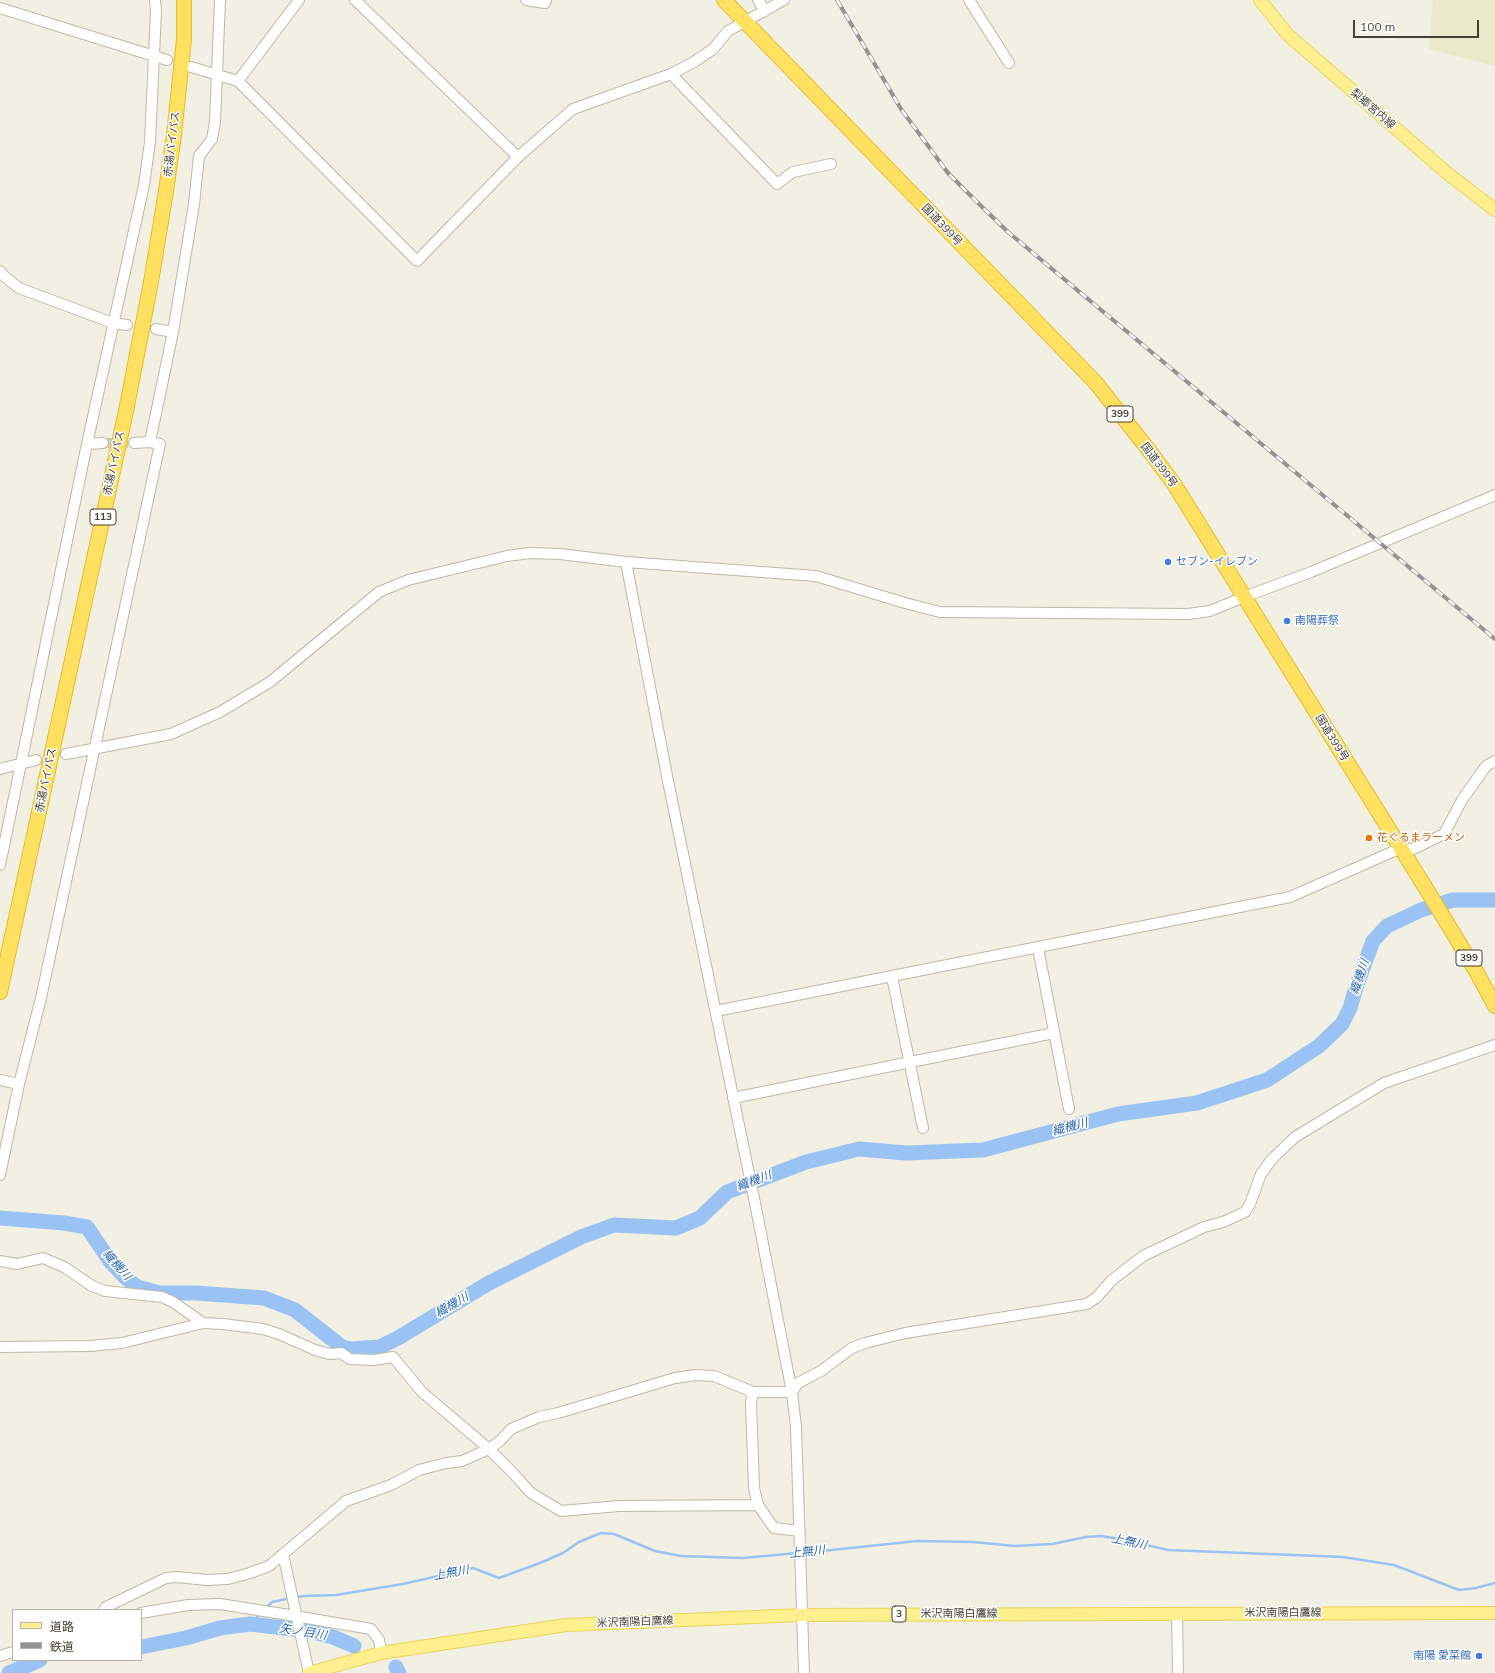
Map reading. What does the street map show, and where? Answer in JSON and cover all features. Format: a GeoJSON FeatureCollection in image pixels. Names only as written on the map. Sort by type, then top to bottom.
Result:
{"type":"FeatureCollection","features":[{"type":"Feature","properties":{"kind":"highway","name":"赤湯バイパス"},"geometry":{"type":"LineString","coordinates":[[0,992],[126,411],[151,282],[173,142],[184,39],[184,0]]}},
{"type":"Feature","properties":{"kind":"highway"},"geometry":{"type":"LineString","coordinates":[[184,39],[188,0]]}},
{"type":"Feature","properties":{"kind":"highway","name":"国道399号"},"geometry":{"type":"LineString","coordinates":[[724,0],[1096,383],[1174,484],[1441,912],[1495,1006]]}},
{"type":"Feature","properties":{"kind":"main road","name":"梨郷宮内線"},"geometry":{"type":"LineString","coordinates":[[1260,0],[1287,34],[1447,173],[1495,210]]}},
{"type":"Feature","properties":{"kind":"main road","name":"米沢南陽白鷹線"},"geometry":{"type":"LineString","coordinates":[[309,1673],[381,1653],[566,1625],[802,1615],[1495,1613]]}},
{"type":"Feature","properties":{"kind":"street"},"geometry":{"type":"LineString","coordinates":[[0,865],[87,444],[144,185],[150,142],[155,0]]}},
{"type":"Feature","properties":{"kind":"street"},"geometry":{"type":"LineString","coordinates":[[150,442],[173,332],[194,204],[199,156],[212,139],[215,122],[220,0]]}},
{"type":"Feature","properties":{"kind":"street"},"geometry":{"type":"LineString","coordinates":[[238,81],[299,0]]}},
{"type":"Feature","properties":{"kind":"street"},"geometry":{"type":"LineString","coordinates":[[356,0],[518,157]]}},
{"type":"Feature","properties":{"kind":"street"},"geometry":{"type":"LineString","coordinates":[[526,0],[545,3],[546,0]]}},
{"type":"Feature","properties":{"kind":"street"},"geometry":{"type":"LineString","coordinates":[[758,0],[765,11]]}},
{"type":"Feature","properties":{"kind":"street"},"geometry":{"type":"LineString","coordinates":[[192,67],[238,81],[417,261],[518,157],[573,108],[671,74],[694,62],[713,49],[728,31],[784,0]]}},
{"type":"Feature","properties":{"kind":"street"},"geometry":{"type":"LineString","coordinates":[[969,0],[1009,63]]}},
{"type":"Feature","properties":{"kind":"street"},"geometry":{"type":"LineString","coordinates":[[0,8],[167,60]]}},
{"type":"Feature","properties":{"kind":"street"},"geometry":{"type":"LineString","coordinates":[[671,74],[777,184],[793,172],[831,164]]}},
{"type":"Feature","properties":{"kind":"street"},"geometry":{"type":"LineString","coordinates":[[0,271],[19,288],[113,323],[127,325]]}},
{"type":"Feature","properties":{"kind":"street"},"geometry":{"type":"LineString","coordinates":[[156,329],[173,332]]}},
{"type":"Feature","properties":{"kind":"street"},"geometry":{"type":"LineString","coordinates":[[0,1175],[19,1084],[41,998],[160,444],[150,442],[134,443]]}},
{"type":"Feature","properties":{"kind":"street"},"geometry":{"type":"LineString","coordinates":[[87,444],[103,443]]}},
{"type":"Feature","properties":{"kind":"street"},"geometry":{"type":"LineString","coordinates":[[66,754],[171,734],[220,712],[270,682],[380,592],[408,580],[473,563],[530,553],[573,555],[626,562],[816,576],[907,604],[940,612],[1188,614],[1210,611],[1311,572],[1495,495]]}},
{"type":"Feature","properties":{"kind":"street"},"geometry":{"type":"LineString","coordinates":[[626,562],[668,781],[749,1173],[792,1392],[796,1428],[804,1673]]}},
{"type":"Feature","properties":{"kind":"street"},"geometry":{"type":"LineString","coordinates":[[0,769],[21,765],[36,760]]}},
{"type":"Feature","properties":{"kind":"street"},"geometry":{"type":"LineString","coordinates":[[716,1011],[1290,897],[1401,848],[1413,849],[1444,834],[1465,794],[1486,766],[1495,761]]}},
{"type":"Feature","properties":{"kind":"street"},"geometry":{"type":"LineString","coordinates":[[1038,948],[1069,1109]]}},
{"type":"Feature","properties":{"kind":"street"},"geometry":{"type":"LineString","coordinates":[[892,977],[923,1128]]}},
{"type":"Feature","properties":{"kind":"street"},"geometry":{"type":"LineString","coordinates":[[733,1098],[1054,1034]]}},
{"type":"Feature","properties":{"kind":"street"},"geometry":{"type":"LineString","coordinates":[[792,1392],[798,1383],[821,1371],[852,1348],[865,1343],[919,1330],[1087,1304],[1097,1297],[1112,1280],[1143,1256],[1204,1227],[1223,1222],[1245,1212],[1250,1204],[1261,1174],[1272,1159],[1296,1137],[1384,1083],[1495,1045]]}},
{"type":"Feature","properties":{"kind":"street"},"geometry":{"type":"LineString","coordinates":[[0,1080],[19,1084]]}},
{"type":"Feature","properties":{"kind":"street"},"geometry":{"type":"LineString","coordinates":[[0,1261],[17,1264],[44,1258],[64,1267],[92,1286],[105,1291],[162,1297],[173,1302],[203,1323]]}},
{"type":"Feature","properties":{"kind":"street"},"geometry":{"type":"LineString","coordinates":[[0,1347],[90,1346],[122,1343],[203,1323],[263,1329],[279,1334],[315,1350],[329,1354],[341,1353],[350,1359],[374,1360],[393,1357],[422,1392],[489,1449],[531,1493],[561,1511],[619,1506],[758,1505]]}},
{"type":"Feature","properties":{"kind":"street"},"geometry":{"type":"LineString","coordinates":[[105,1609],[166,1578],[177,1577],[206,1580],[228,1579],[269,1566],[346,1501],[391,1485],[419,1470],[446,1463],[462,1461],[489,1449],[501,1440],[511,1429],[539,1417],[558,1413],[675,1378],[695,1375],[714,1376],[753,1392],[792,1392]]}},
{"type":"Feature","properties":{"kind":"street"},"geometry":{"type":"LineString","coordinates":[[753,1392],[751,1402],[754,1480],[758,1505],[774,1528],[800,1531]]}},
{"type":"Feature","properties":{"kind":"street"},"geometry":{"type":"LineString","coordinates":[[283,1554],[293,1596],[296,1621],[309,1673]]}},
{"type":"Feature","properties":{"kind":"street"},"geometry":{"type":"LineString","coordinates":[[142,1612],[188,1605],[220,1604],[296,1621],[371,1630],[379,1640],[381,1653]]}},
{"type":"Feature","properties":{"kind":"street"},"geometry":{"type":"LineString","coordinates":[[1177,1613],[1178,1673]]}},
{"type":"Feature","properties":{"kind":"street"},"geometry":{"type":"LineString","coordinates":[[0,1656],[12,1652]]}},
{"type":"Feature","properties":{"kind":"shaded area"},"geometry":{"type":"Polygon","coordinates":[[[1433,0],[1495,0],[1495,66],[1429,49],[1433,0]]]}},
{"type":"Feature","properties":{"kind":"waterway","name":"織機川"},"geometry":{"type":"LineString","coordinates":[[0,1218],[64,1223],[87,1227],[110,1261],[137,1287],[160,1293],[196,1293],[264,1298],[295,1310],[342,1347],[351,1349],[380,1347],[398,1338],[489,1283],[581,1237],[614,1225],[676,1228],[700,1218],[727,1192],[806,1162],[859,1149],[906,1153],[983,1150],[1118,1114],[1197,1103],[1267,1080],[1319,1046],[1342,1024],[1350,1008],[1373,941],[1387,926],[1421,910],[1453,900],[1495,900]]}},
{"type":"Feature","properties":{"kind":"waterway","name":"上無川"},"geometry":{"type":"LineString","coordinates":[[296,1597],[336,1595],[403,1584],[473,1568],[499,1578],[563,1553],[579,1542],[601,1533],[614,1534],[655,1551],[681,1556],[743,1558],[798,1553]]}},
{"type":"Feature","properties":{"kind":"waterway","name":"上無川"},"geometry":{"type":"LineString","coordinates":[[803,1553],[917,1541],[973,1542],[1015,1546],[1052,1544],[1086,1537],[1101,1536],[1168,1550],[1343,1557],[1394,1565],[1459,1590],[1476,1588],[1495,1583]]}},
{"type":"Feature","properties":{"kind":"waterway","name":"上無川"},"geometry":{"type":"LineString","coordinates":[[266,1608],[272,1602],[291,1598]]}},
{"type":"Feature","properties":{"kind":"waterway","name":"上無川"},"geometry":{"type":"LineString","coordinates":[[250,1624],[260,1614]]}},
{"type":"Feature","properties":{"kind":"waterway","name":"上無川"},"geometry":{"type":"LineString","coordinates":[[142,1647],[186,1638],[220,1628],[250,1624],[309,1631],[333,1637],[354,1646]]}},
{"type":"Feature","properties":{"kind":"waterway","name":"上無川"},"geometry":{"type":"LineString","coordinates":[[9,1673],[38,1661]]}},
{"type":"Feature","properties":{"kind":"waterway","name":"矢ノ目川"},"geometry":{"type":"LineString","coordinates":[[396,1667],[399,1673]]}},
{"type":"Feature","properties":{"kind":"tunnel"},"geometry":{"type":"LineString","coordinates":[[103,443],[134,443]]}},
{"type":"Feature","properties":{"kind":"railway"},"geometry":{"type":"LineString","coordinates":[[837,0],[901,109],[948,173],[1008,232],[1495,639]]}},
{"type":"Feature","properties":{"kind":"place","name":"セブン-イレブン"},"geometry":{"type":"Point","coordinates":[1168,562]}},
{"type":"Feature","properties":{"kind":"place","name":"南陽葬祭"},"geometry":{"type":"Point","coordinates":[1287,621]}},
{"type":"Feature","properties":{"kind":"place","name":"花ぐるまラーメン"},"geometry":{"type":"Point","coordinates":[1369,838]}},
{"type":"Feature","properties":{"kind":"place","name":"南陽 愛菜館"},"geometry":{"type":"Point","coordinates":[1479,1656]}}]}
